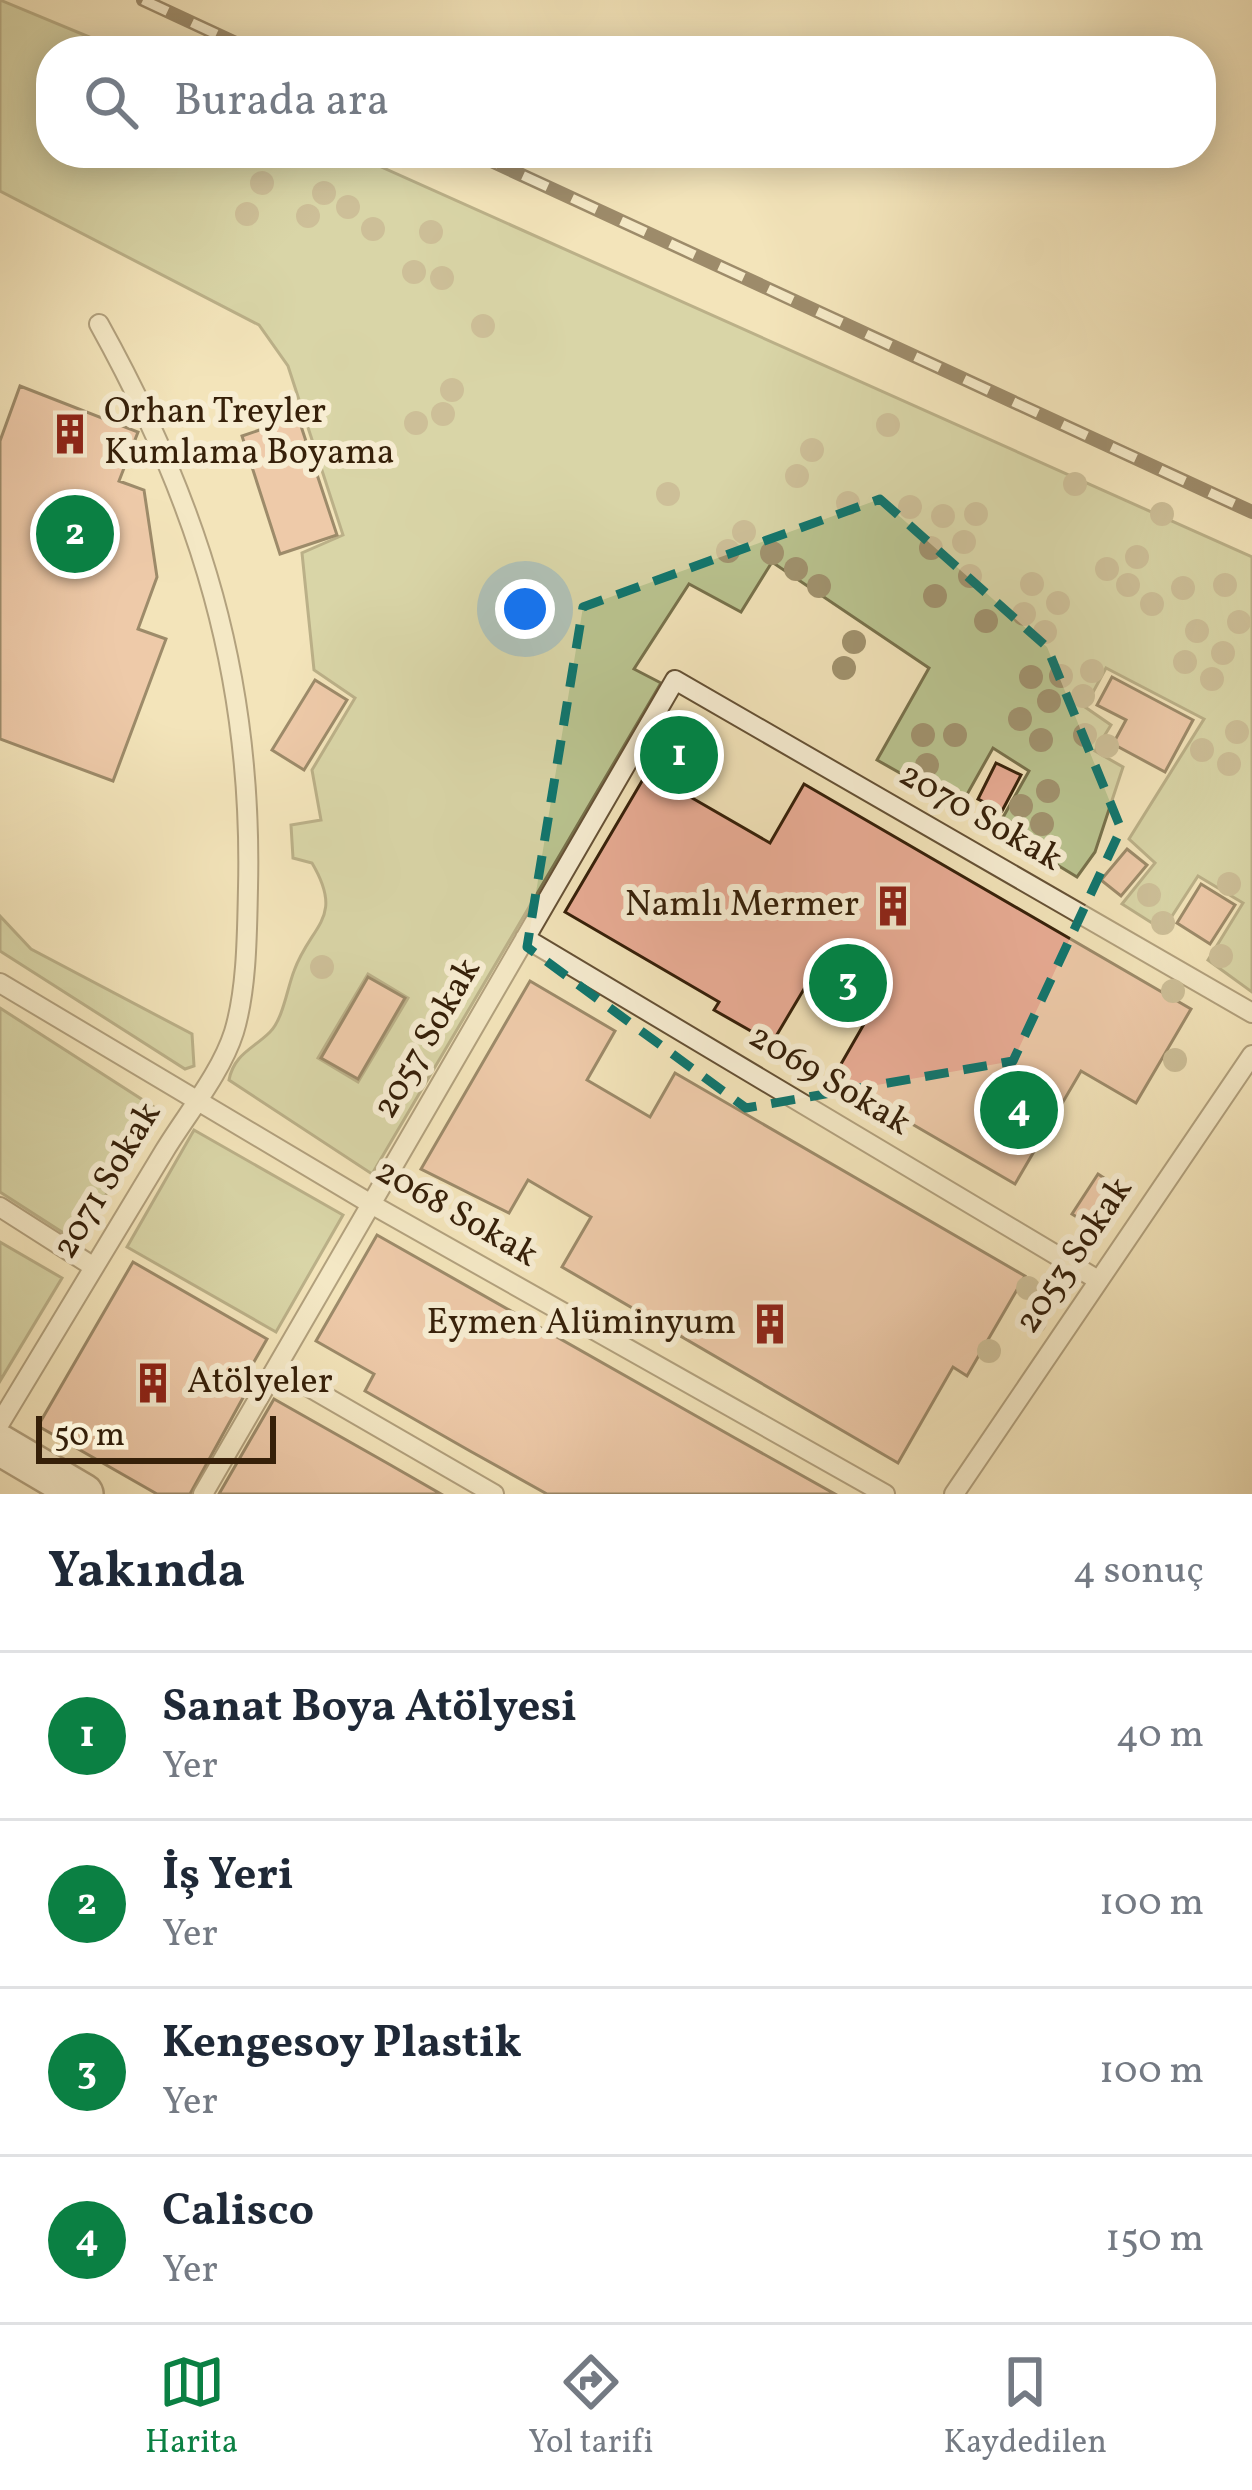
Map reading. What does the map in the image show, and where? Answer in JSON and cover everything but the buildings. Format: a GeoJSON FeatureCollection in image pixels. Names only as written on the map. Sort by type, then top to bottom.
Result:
{"type":"FeatureCollection","features":[{"type":"Feature","properties":{"kind":"street"},"geometry":{"type":"LineString","coordinates":[[0,1445],[83,1494]]}},
{"type":"Feature","properties":{"kind":"lane","name":"2071 Sokak"},"geometry":{"type":"LineString","coordinates":[[0,1423],[234,1034],[247,928],[250,823],[241,718],[221,614],[183,494],[150,416],[100,324]]}},
{"type":"Feature","properties":{"kind":"lane","name":"2057 Sokak"},"geometry":{"type":"LineString","coordinates":[[203,1494],[675,680]]}},
{"type":"Feature","properties":{"kind":"lane","name":"2070 Sokak"},"geometry":{"type":"LineString","coordinates":[[675,680],[1252,1013]]}},
{"type":"Feature","properties":{"kind":"lane","name":"2069 Sokak"},"geometry":{"type":"LineString","coordinates":[[525,938],[1098,1280]]}},
{"type":"Feature","properties":{"kind":"lane","name":"2068 Sokak"},"geometry":{"type":"LineString","coordinates":[[0,983],[371,1204],[885,1494]]}},
{"type":"Feature","properties":{"kind":"lane","name":"2053 Sokak"},"geometry":{"type":"LineString","coordinates":[[955,1494],[1252,1055]]}},
{"type":"Feature","properties":{"kind":"lane"},"geometry":{"type":"LineString","coordinates":[[0,1207],[94,1267]]}},
{"type":"Feature","properties":{"kind":"lane"},"geometry":{"type":"LineString","coordinates":[[276,1368],[494,1494]]}},
{"type":"Feature","properties":{"kind":"highlighted area"},"geometry":{"type":"Polygon","coordinates":[[[880,499],[1047,647],[1121,829],[1013,1061],[746,1108],[527,947],[583,607],[880,499]]]}},
{"type":"Feature","properties":{"kind":"green space"},"geometry":{"type":"Polygon","coordinates":[[[0,0],[87,36],[36,36],[36,168],[383,168],[1252,557],[1252,992],[1208,960],[1243,903],[1198,876],[1163,930],[1122,904],[1155,863],[1129,839],[1204,719],[1106,668],[1085,707],[1111,725],[1095,751],[1123,767],[1095,852],[1077,877],[997,828],[1029,771],[993,748],[960,807],[877,760],[929,668],[772,562],[741,612],[689,584],[634,669],[661,683],[372,1174],[229,1080],[240,1058],[274,1026],[301,955],[322,920],[326,897],[312,863],[293,858],[291,825],[321,820],[312,770],[355,698],[314,670],[302,553],[343,535],[288,366],[259,325],[0,191],[0,0]],[[368,974],[318,1058],[358,1082],[408,998],[368,974]]]}},
{"type":"Feature","properties":{"kind":"green space"},"geometry":{"type":"Polygon","coordinates":[[[0,916],[31,949],[192,1034],[194,1066],[185,1069],[0,951],[0,916]]]}},
{"type":"Feature","properties":{"kind":"green space"},"geometry":{"type":"Polygon","coordinates":[[[0,1008],[160,1111],[76,1241],[0,1192],[0,1008]]]}},
{"type":"Feature","properties":{"kind":"green space"},"geometry":{"type":"Polygon","coordinates":[[[194,1130],[343,1215],[276,1332],[127,1247],[194,1130]]]}},
{"type":"Feature","properties":{"kind":"green space"},"geometry":{"type":"Polygon","coordinates":[[[0,1242],[62,1278],[0,1381],[0,1242]]]}},
{"type":"Feature","properties":{"kind":"railway"},"geometry":{"type":"LineString","coordinates":[[143,0],[221,36]]}},
{"type":"Feature","properties":{"kind":"railway"},"geometry":{"type":"LineString","coordinates":[[507,168],[1252,512]]}},
{"type":"Feature","properties":{"kind":"place","name":"Orhan Treyler Kumlama Boyama"},"geometry":{"type":"Point","coordinates":[70,434]}},
{"type":"Feature","properties":{"kind":"place","name":"İş Yeri"},"geometry":{"type":"Point","coordinates":[75,534]}},
{"type":"Feature","properties":{"kind":"place","name":"Sanat Boya Atölyesi"},"geometry":{"type":"Point","coordinates":[679,755]}},
{"type":"Feature","properties":{"kind":"place","name":"Namlı Mermer"},"geometry":{"type":"Point","coordinates":[893,906]}},
{"type":"Feature","properties":{"kind":"place","name":"Kengesoy Plastik"},"geometry":{"type":"Point","coordinates":[848,983]}},
{"type":"Feature","properties":{"kind":"place","name":"Calisco"},"geometry":{"type":"Point","coordinates":[1019,1110]}},
{"type":"Feature","properties":{"kind":"place","name":"Eymen Alüminyum"},"geometry":{"type":"Point","coordinates":[770,1324]}},
{"type":"Feature","properties":{"kind":"place","name":"Atölyeler"},"geometry":{"type":"Point","coordinates":[153,1383]}}]}
